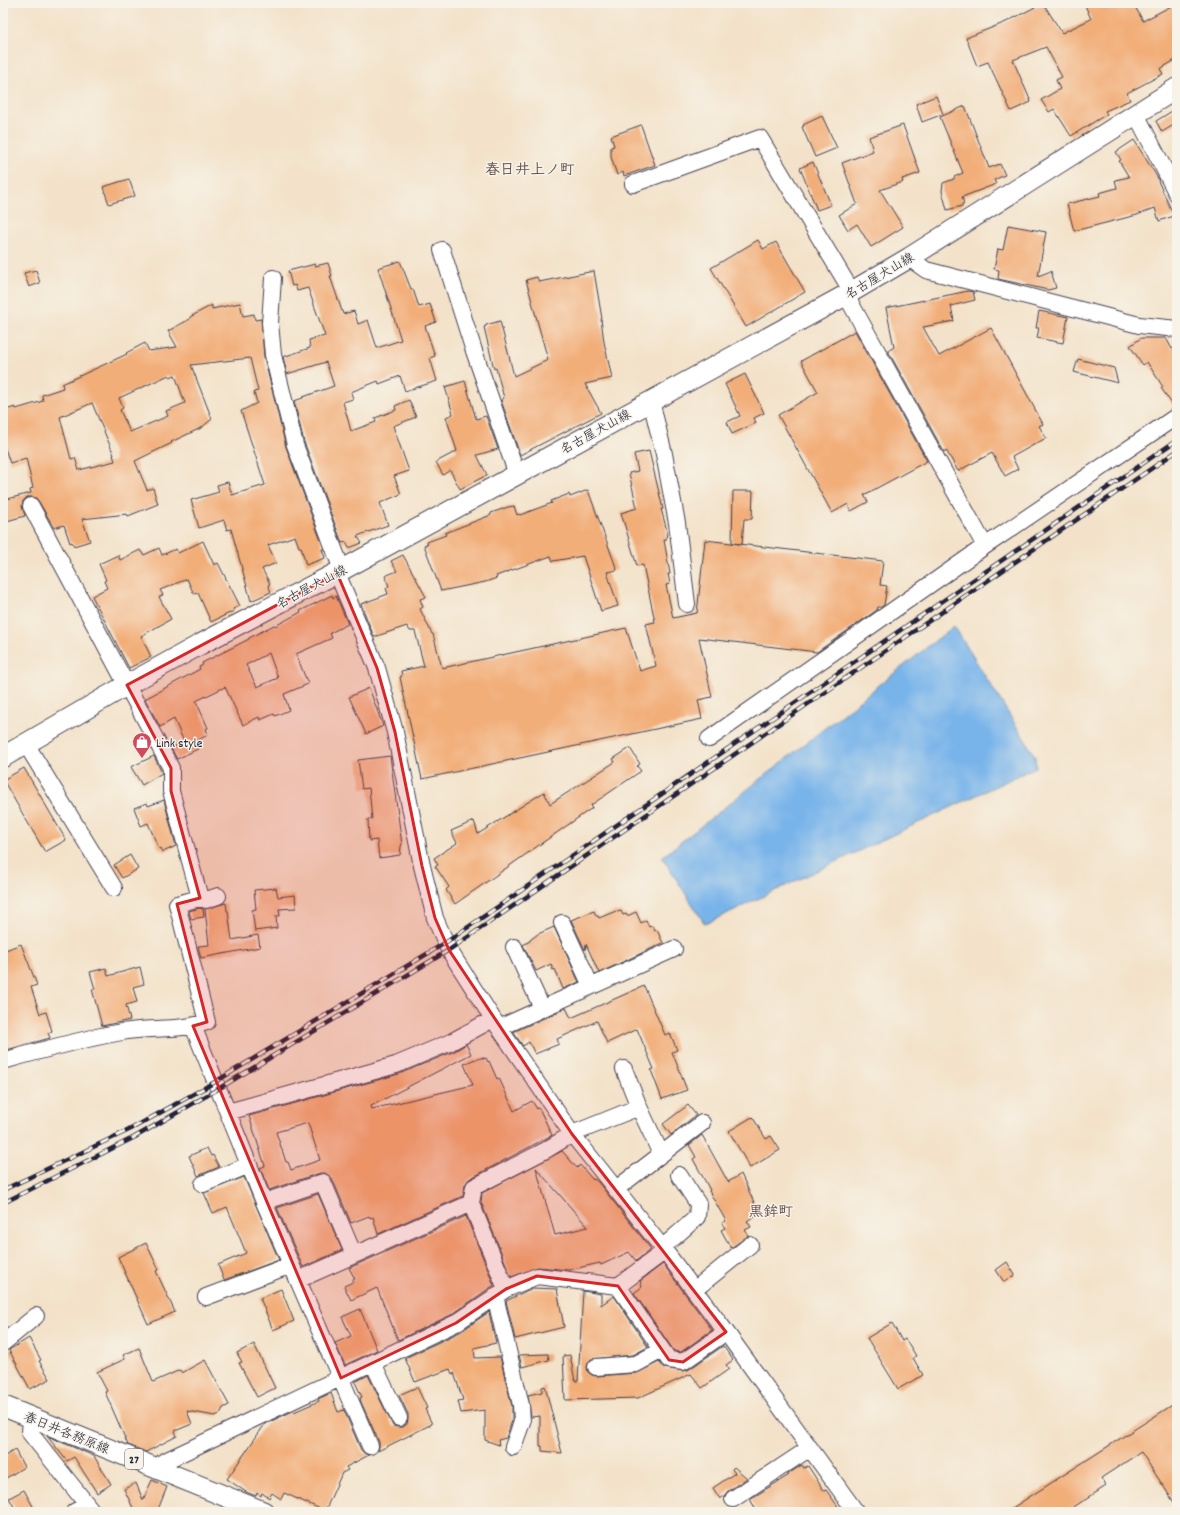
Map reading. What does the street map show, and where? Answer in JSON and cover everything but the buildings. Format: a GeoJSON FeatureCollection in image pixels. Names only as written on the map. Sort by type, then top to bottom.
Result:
{"type":"FeatureCollection","features":[{"type":"Feature","properties":{"kind":"main road","name":"名古屋犬山線"},"geometry":{"type":"LineString","coordinates":[[3,757],[127,684],[340,571],[849,294],[909,258],[1177,88]]}},
{"type":"Feature","properties":{"kind":"main road","name":"春日井各務原線"},"geometry":{"type":"LineString","coordinates":[[3,1406],[264,1512]]}},
{"type":"Feature","properties":{"kind":"street"},"geometry":{"type":"LineString","coordinates":[[1136,114],[1177,194]]}},
{"type":"Feature","properties":{"kind":"street"},"geometry":{"type":"LineString","coordinates":[[633,184],[760,138],[849,294],[985,546]]}},
{"type":"Feature","properties":{"kind":"street"},"geometry":{"type":"LineString","coordinates":[[442,250],[474,351],[517,475]]}},
{"type":"Feature","properties":{"kind":"street"},"geometry":{"type":"LineString","coordinates":[[909,258],[926,270],[1139,325],[1177,329]]}},
{"type":"Feature","properties":{"kind":"street"},"geometry":{"type":"LineString","coordinates":[[273,278],[270,323],[274,356],[295,445],[340,571],[377,668],[395,732],[422,866],[435,918],[449,950],[496,1024],[572,1134],[664,1249],[856,1512]]}},
{"type":"Feature","properties":{"kind":"street"},"geometry":{"type":"LineString","coordinates":[[651,401],[664,454],[677,523],[687,604]]}},
{"type":"Feature","properties":{"kind":"street"},"geometry":{"type":"LineString","coordinates":[[709,739],[985,546],[1177,416]]}},
{"type":"Feature","properties":{"kind":"street"},"geometry":{"type":"LineString","coordinates":[[31,506],[171,768],[170,791],[200,898]]}},
{"type":"Feature","properties":{"kind":"street"},"geometry":{"type":"LineString","coordinates":[[26,744],[114,888]]}},
{"type":"Feature","properties":{"kind":"street"},"geometry":{"type":"LineString","coordinates":[[3,1061],[57,1046],[124,1032],[193,1026],[207,1022],[177,904],[200,898],[206,900],[218,896]]}},
{"type":"Feature","properties":{"kind":"street"},"geometry":{"type":"LineString","coordinates":[[562,923],[591,986]]}},
{"type":"Feature","properties":{"kind":"street"},"geometry":{"type":"LineString","coordinates":[[514,947],[542,1008]]}},
{"type":"Feature","properties":{"kind":"street"},"geometry":{"type":"LineString","coordinates":[[228,1112],[396,1065],[496,1024],[542,1008],[674,949]]}},
{"type":"Feature","properties":{"kind":"street"},"geometry":{"type":"LineString","coordinates":[[193,1026],[264,1202],[370,1446]]}},
{"type":"Feature","properties":{"kind":"street"},"geometry":{"type":"LineString","coordinates":[[624,1069],[639,1107],[661,1154]]}},
{"type":"Feature","properties":{"kind":"street"},"geometry":{"type":"LineString","coordinates":[[513,1447],[522,1422],[522,1405],[500,1293],[471,1203],[474,1187],[546,1150],[572,1134],[639,1107]]}},
{"type":"Feature","properties":{"kind":"street"},"geometry":{"type":"LineString","coordinates":[[616,1189],[702,1123]]}},
{"type":"Feature","properties":{"kind":"street"},"geometry":{"type":"LineString","coordinates":[[203,1184],[250,1165]]}},
{"type":"Feature","properties":{"kind":"street"},"geometry":{"type":"LineString","coordinates":[[159,1469],[163,1462],[456,1323],[500,1293],[537,1276],[618,1286],[664,1249],[697,1217],[698,1204],[679,1175]]}},
{"type":"Feature","properties":{"kind":"street"},"geometry":{"type":"LineString","coordinates":[[264,1202],[322,1182],[354,1255]]}},
{"type":"Feature","properties":{"kind":"street"},"geometry":{"type":"LineString","coordinates":[[298,1280],[471,1203]]}},
{"type":"Feature","properties":{"kind":"street"},"geometry":{"type":"LineString","coordinates":[[694,1290],[750,1245]]}},
{"type":"Feature","properties":{"kind":"street"},"geometry":{"type":"LineString","coordinates":[[206,1296],[291,1265]]}},
{"type":"Feature","properties":{"kind":"street"},"geometry":{"type":"LineString","coordinates":[[618,1286],[669,1360],[683,1362],[726,1332]]}},
{"type":"Feature","properties":{"kind":"street"},"geometry":{"type":"LineString","coordinates":[[3,1343],[36,1316]]}},
{"type":"Feature","properties":{"kind":"street"},"geometry":{"type":"LineString","coordinates":[[596,1367],[636,1364],[662,1350]]}},
{"type":"Feature","properties":{"kind":"street"},"geometry":{"type":"LineString","coordinates":[[373,1363],[399,1418]]}},
{"type":"Feature","properties":{"kind":"street"},"geometry":{"type":"LineString","coordinates":[[31,1417],[30,1432],[85,1510]]}},
{"type":"Feature","properties":{"kind":"street"},"geometry":{"type":"LineString","coordinates":[[732,1499],[810,1448]]}},
{"type":"Feature","properties":{"kind":"highlighted area"},"geometry":{"type":"Polygon","coordinates":[[[337,573],[377,668],[395,732],[422,866],[435,918],[449,950],[572,1134],[726,1332],[683,1362],[669,1360],[618,1286],[537,1276],[506,1289],[456,1323],[341,1378],[193,1026],[207,1022],[177,904],[200,898],[171,791],[171,768],[127,685],[337,573]]]}},
{"type":"Feature","properties":{"kind":"water"},"geometry":{"type":"Polygon","coordinates":[[[954,626],[1035,756],[1036,767],[705,924],[662,857],[954,626]]]}},
{"type":"Feature","properties":{"kind":"railway"},"geometry":{"type":"LineString","coordinates":[[3,1190],[131,1129],[215,1082],[445,943],[1177,440]]}},
{"type":"Feature","properties":{"kind":"railway"},"geometry":{"type":"LineString","coordinates":[[3,1203],[135,1137],[218,1089],[449,950],[1177,451]]}},
{"type":"Feature","properties":{"kind":"place","name":"Link style"},"geometry":{"type":"Point","coordinates":[142,759]}},
{"type":"Feature","properties":{"kind":"district","name":"春日井上ノ町"},"geometry":{"type":"Point","coordinates":[530,169]}},
{"type":"Feature","properties":{"kind":"district","name":"黒鉾町"},"geometry":{"type":"Point","coordinates":[771,1211]}}]}
